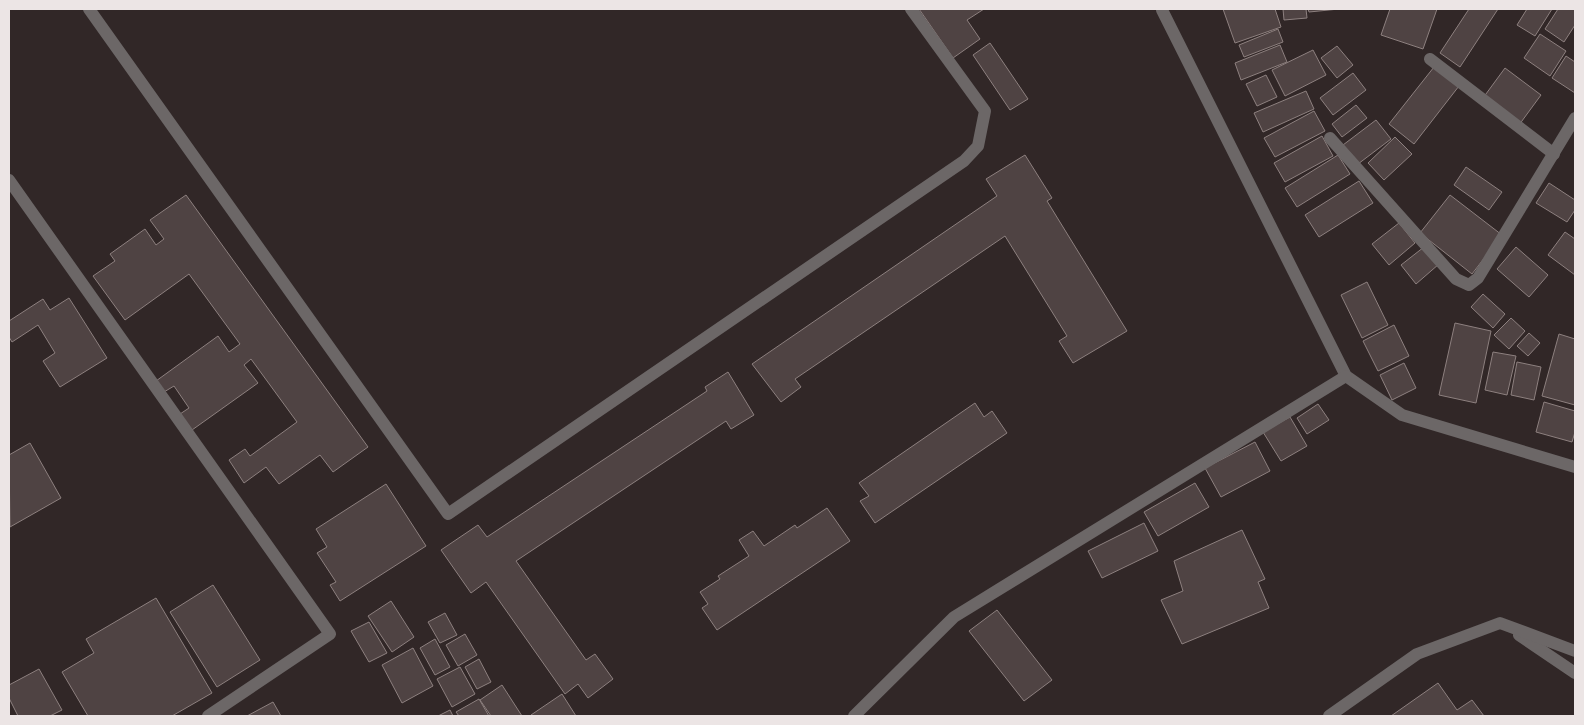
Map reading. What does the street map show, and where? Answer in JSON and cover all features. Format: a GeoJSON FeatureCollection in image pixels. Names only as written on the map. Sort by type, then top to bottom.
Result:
{"type":"FeatureCollection","features":[{"type":"Feature","properties":{"kind":"street"},"geometry":{"type":"LineString","coordinates":[[89,9],[448,514],[964,161],[978,146],[985,111],[912,9]]}},
{"type":"Feature","properties":{"kind":"street"},"geometry":{"type":"LineString","coordinates":[[1162,10],[1346,376],[1402,415],[1575,467]]}},
{"type":"Feature","properties":{"kind":"street"},"geometry":{"type":"LineString","coordinates":[[1430,59],[1554,154]]}},
{"type":"Feature","properties":{"kind":"street"},"geometry":{"type":"LineString","coordinates":[[1330,138],[1456,279],[1469,284],[1478,278],[1575,118]]}},
{"type":"Feature","properties":{"kind":"street"},"geometry":{"type":"LineString","coordinates":[[9,180],[330,634],[208,716]]}},
{"type":"Feature","properties":{"kind":"street"},"geometry":{"type":"LineString","coordinates":[[854,716],[954,617],[1346,376]]}},
{"type":"Feature","properties":{"kind":"street"},"geometry":{"type":"LineString","coordinates":[[1329,716],[1417,654],[1500,623],[1575,651]]}},
{"type":"Feature","properties":{"kind":"street"},"geometry":{"type":"LineString","coordinates":[[1500,623],[1575,673]]}},
{"type":"Feature","properties":{"kind":"building"},"geometry":{"type":"Polygon","coordinates":[[[919,9],[984,9],[967,20],[980,39],[953,58],[919,9]]]}},
{"type":"Feature","properties":{"kind":"building"},"geometry":{"type":"Polygon","coordinates":[[[1223,9],[1275,9],[1281,27],[1235,43],[1223,9]]]}},
{"type":"Feature","properties":{"kind":"building"},"geometry":{"type":"Polygon","coordinates":[[[1283,9],[1306,9],[1307,18],[1284,20],[1283,9]]]}},
{"type":"Feature","properties":{"kind":"building"},"geometry":{"type":"Polygon","coordinates":[[[1308,9],[1339,9],[1309,12],[1308,9]]]}},
{"type":"Feature","properties":{"kind":"building"},"geometry":{"type":"Polygon","coordinates":[[[1390,9],[1437,9],[1423,49],[1381,35],[1390,9]]]}},
{"type":"Feature","properties":{"kind":"building"},"geometry":{"type":"Polygon","coordinates":[[[1469,9],[1498,9],[1460,67],[1440,53],[1469,9]]]}},
{"type":"Feature","properties":{"kind":"building"},"geometry":{"type":"Polygon","coordinates":[[[1527,9],[1552,9],[1535,36],[1517,25],[1527,9]]]}},
{"type":"Feature","properties":{"kind":"building"},"geometry":{"type":"Polygon","coordinates":[[[1558,9],[1575,9],[1575,25],[1564,42],[1545,29],[1558,9]]]}},
{"type":"Feature","properties":{"kind":"building"},"geometry":{"type":"Polygon","coordinates":[[[1278,29],[1283,42],[1244,57],[1239,45],[1278,29]]]}},
{"type":"Feature","properties":{"kind":"building"},"geometry":{"type":"Polygon","coordinates":[[[1540,34],[1566,51],[1550,76],[1524,58],[1540,34]]]}},
{"type":"Feature","properties":{"kind":"building"},"geometry":{"type":"Polygon","coordinates":[[[990,43],[1028,99],[1010,110],[973,55],[990,43]]]}},
{"type":"Feature","properties":{"kind":"building"},"geometry":{"type":"Polygon","coordinates":[[[1280,45],[1287,62],[1241,80],[1235,63],[1280,45]]]}},
{"type":"Feature","properties":{"kind":"building"},"geometry":{"type":"Polygon","coordinates":[[[1337,46],[1353,65],[1337,78],[1321,58],[1337,46]]]}},
{"type":"Feature","properties":{"kind":"building"},"geometry":{"type":"Polygon","coordinates":[[[1313,50],[1326,75],[1285,96],[1272,70],[1313,50]]]}},
{"type":"Feature","properties":{"kind":"building"},"geometry":{"type":"Polygon","coordinates":[[[1566,56],[1575,62],[1575,93],[1552,78],[1566,56]]]}},
{"type":"Feature","properties":{"kind":"building"},"geometry":{"type":"Polygon","coordinates":[[[1434,67],[1459,86],[1414,144],[1389,124],[1434,67]]]}},
{"type":"Feature","properties":{"kind":"building"},"geometry":{"type":"Polygon","coordinates":[[[1505,68],[1541,95],[1519,125],[1483,98],[1505,68]]]}},
{"type":"Feature","properties":{"kind":"building"},"geometry":{"type":"Polygon","coordinates":[[[1353,73],[1366,90],[1333,115],[1320,98],[1353,73]]]}},
{"type":"Feature","properties":{"kind":"building"},"geometry":{"type":"Polygon","coordinates":[[[1266,75],[1277,97],[1257,106],[1246,84],[1266,75]]]}},
{"type":"Feature","properties":{"kind":"building"},"geometry":{"type":"Polygon","coordinates":[[[1306,91],[1314,109],[1263,132],[1254,113],[1306,91]]]}},
{"type":"Feature","properties":{"kind":"building"},"geometry":{"type":"Polygon","coordinates":[[[1356,105],[1367,118],[1342,137],[1332,124],[1356,105]]]}},
{"type":"Feature","properties":{"kind":"building"},"geometry":{"type":"Polygon","coordinates":[[[1314,111],[1325,131],[1275,157],[1264,138],[1314,111]]]}},
{"type":"Feature","properties":{"kind":"building"},"geometry":{"type":"Polygon","coordinates":[[[1376,120],[1391,139],[1358,164],[1343,145],[1376,120]]]}},
{"type":"Feature","properties":{"kind":"building"},"geometry":{"type":"Polygon","coordinates":[[[1322,136],[1333,156],[1285,182],[1274,163],[1322,136]]]}},
{"type":"Feature","properties":{"kind":"building"},"geometry":{"type":"Polygon","coordinates":[[[1395,137],[1412,154],[1384,180],[1368,163],[1395,137]]]}},
{"type":"Feature","properties":{"kind":"building"},"geometry":{"type":"Polygon","coordinates":[[[1025,155],[1052,198],[1047,201],[1127,331],[1073,363],[1059,341],[1067,336],[1005,236],[795,379],[801,387],[781,402],[752,364],[997,196],[986,179],[1025,155]]]}},
{"type":"Feature","properties":{"kind":"building"},"geometry":{"type":"Polygon","coordinates":[[[1338,155],[1350,174],[1297,207],[1285,188],[1338,155]]]}},
{"type":"Feature","properties":{"kind":"building"},"geometry":{"type":"Polygon","coordinates":[[[1466,167],[1502,192],[1489,210],[1454,185],[1466,167]]]}},
{"type":"Feature","properties":{"kind":"building"},"geometry":{"type":"Polygon","coordinates":[[[1359,181],[1373,203],[1319,237],[1305,215],[1359,181]]]}},
{"type":"Feature","properties":{"kind":"building"},"geometry":{"type":"Polygon","coordinates":[[[1549,183],[1575,200],[1575,210],[1567,222],[1536,203],[1549,183]]]}},
{"type":"Feature","properties":{"kind":"building"},"geometry":{"type":"Polygon","coordinates":[[[186,195],[368,447],[333,472],[320,455],[279,484],[266,467],[244,483],[229,460],[245,449],[250,456],[297,422],[251,359],[244,365],[258,383],[192,430],[180,414],[189,408],[174,386],[164,392],[156,381],[218,336],[229,352],[240,344],[189,274],[125,320],[93,276],[115,261],[110,254],[145,229],[156,245],[164,239],[150,220],[186,195]]]}},
{"type":"Feature","properties":{"kind":"building"},"geometry":{"type":"Polygon","coordinates":[[[1450,195],[1502,235],[1472,274],[1420,233],[1450,195]]]}},
{"type":"Feature","properties":{"kind":"building"},"geometry":{"type":"Polygon","coordinates":[[[1399,223],[1415,243],[1389,265],[1372,244],[1399,223]]]}},
{"type":"Feature","properties":{"kind":"building"},"geometry":{"type":"Polygon","coordinates":[[[1565,232],[1575,239],[1575,275],[1548,255],[1565,232]]]}},
{"type":"Feature","properties":{"kind":"building"},"geometry":{"type":"Polygon","coordinates":[[[1424,247],[1439,264],[1416,284],[1401,265],[1424,247]]]}},
{"type":"Feature","properties":{"kind":"building"},"geometry":{"type":"Polygon","coordinates":[[[1516,247],[1548,275],[1529,297],[1497,269],[1516,247]]]}},
{"type":"Feature","properties":{"kind":"building"},"geometry":{"type":"Polygon","coordinates":[[[1367,282],[1388,325],[1362,338],[1341,295],[1367,282]]]}},
{"type":"Feature","properties":{"kind":"building"},"geometry":{"type":"Polygon","coordinates":[[[1483,294],[1505,314],[1493,328],[1471,307],[1483,294]]]}},
{"type":"Feature","properties":{"kind":"building"},"geometry":{"type":"Polygon","coordinates":[[[69,298],[107,358],[60,387],[43,361],[55,353],[38,325],[12,342],[9,337],[9,321],[43,299],[50,310],[69,298]]]}},
{"type":"Feature","properties":{"kind":"building"},"geometry":{"type":"Polygon","coordinates":[[[1511,318],[1525,331],[1509,349],[1494,335],[1511,318]]]}},
{"type":"Feature","properties":{"kind":"building"},"geometry":{"type":"Polygon","coordinates":[[[1455,323],[1491,331],[1476,403],[1439,395],[1455,323]]]}},
{"type":"Feature","properties":{"kind":"building"},"geometry":{"type":"Polygon","coordinates":[[[1394,325],[1409,356],[1378,371],[1363,341],[1394,325]]]}},
{"type":"Feature","properties":{"kind":"building"},"geometry":{"type":"Polygon","coordinates":[[[1529,333],[1540,343],[1528,356],[1517,346],[1529,333]]]}},
{"type":"Feature","properties":{"kind":"building"},"geometry":{"type":"Polygon","coordinates":[[[1559,334],[1575,339],[1575,405],[1542,396],[1559,334]]]}},
{"type":"Feature","properties":{"kind":"building"},"geometry":{"type":"Polygon","coordinates":[[[1493,352],[1516,356],[1507,395],[1485,390],[1493,352]]]}},
{"type":"Feature","properties":{"kind":"building"},"geometry":{"type":"Polygon","coordinates":[[[1517,362],[1541,367],[1534,400],[1511,395],[1517,362]]]}},
{"type":"Feature","properties":{"kind":"building"},"geometry":{"type":"Polygon","coordinates":[[[1404,363],[1416,388],[1392,400],[1380,375],[1404,363]]]}},
{"type":"Feature","properties":{"kind":"building"},"geometry":{"type":"Polygon","coordinates":[[[728,372],[754,415],[731,429],[726,421],[516,561],[586,660],[595,654],[613,679],[588,698],[578,684],[565,694],[486,582],[471,593],[441,550],[478,525],[487,537],[707,391],[705,387],[728,372]]]}},
{"type":"Feature","properties":{"kind":"building"},"geometry":{"type":"Polygon","coordinates":[[[1544,402],[1575,411],[1575,432],[1572,442],[1536,432],[1544,402]]]}},
{"type":"Feature","properties":{"kind":"building"},"geometry":{"type":"Polygon","coordinates":[[[975,403],[984,417],[992,411],[1007,433],[875,523],[860,501],[869,496],[859,483],[975,403]]]}},
{"type":"Feature","properties":{"kind":"building"},"geometry":{"type":"Polygon","coordinates":[[[1318,404],[1329,420],[1307,434],[1297,418],[1318,404]]]}},
{"type":"Feature","properties":{"kind":"building"},"geometry":{"type":"Polygon","coordinates":[[[1290,417],[1307,446],[1281,461],[1263,432],[1290,417]]]}},
{"type":"Feature","properties":{"kind":"building"},"geometry":{"type":"Polygon","coordinates":[[[1255,442],[1270,471],[1221,497],[1205,468],[1255,442]]]}},
{"type":"Feature","properties":{"kind":"building"},"geometry":{"type":"Polygon","coordinates":[[[30,443],[61,498],[10,527],[9,455],[30,443]]]}},
{"type":"Feature","properties":{"kind":"building"},"geometry":{"type":"Polygon","coordinates":[[[1195,483],[1209,507],[1158,536],[1144,512],[1195,483]]]}},
{"type":"Feature","properties":{"kind":"building"},"geometry":{"type":"Polygon","coordinates":[[[386,484],[426,546],[340,601],[330,585],[336,582],[317,553],[327,547],[316,529],[386,484]]]}},
{"type":"Feature","properties":{"kind":"building"},"geometry":{"type":"Polygon","coordinates":[[[827,508],[850,541],[717,630],[702,608],[708,604],[700,592],[720,579],[718,576],[749,556],[739,540],[753,531],[764,546],[795,525],[797,528],[827,508]]]}},
{"type":"Feature","properties":{"kind":"building"},"geometry":{"type":"Polygon","coordinates":[[[1144,523],[1158,551],[1102,578],[1088,551],[1144,523]]]}},
{"type":"Feature","properties":{"kind":"building"},"geometry":{"type":"Polygon","coordinates":[[[1242,530],[1265,579],[1258,582],[1269,608],[1182,644],[1161,600],[1183,591],[1174,561],[1242,530]]]}},
{"type":"Feature","properties":{"kind":"building"},"geometry":{"type":"Polygon","coordinates":[[[213,585],[260,660],[217,687],[170,612],[213,585]]]}},
{"type":"Feature","properties":{"kind":"building"},"geometry":{"type":"Polygon","coordinates":[[[156,598],[212,693],[172,716],[88,716],[62,672],[94,653],[86,639],[156,598]]]}},
{"type":"Feature","properties":{"kind":"building"},"geometry":{"type":"Polygon","coordinates":[[[391,601],[414,637],[392,652],[368,616],[391,601]]]}},
{"type":"Feature","properties":{"kind":"building"},"geometry":{"type":"Polygon","coordinates":[[[997,610],[1052,680],[1024,701],[969,631],[997,610]]]}},
{"type":"Feature","properties":{"kind":"building"},"geometry":{"type":"Polygon","coordinates":[[[445,613],[457,635],[440,643],[428,622],[445,613]]]}},
{"type":"Feature","properties":{"kind":"building"},"geometry":{"type":"Polygon","coordinates":[[[369,622],[387,653],[369,662],[351,631],[369,622]]]}},
{"type":"Feature","properties":{"kind":"building"},"geometry":{"type":"Polygon","coordinates":[[[465,634],[477,655],[458,666],[446,645],[465,634]]]}},
{"type":"Feature","properties":{"kind":"building"},"geometry":{"type":"Polygon","coordinates":[[[435,639],[450,667],[435,675],[420,648],[435,639]]]}},
{"type":"Feature","properties":{"kind":"building"},"geometry":{"type":"Polygon","coordinates":[[[413,648],[433,686],[402,703],[382,665],[413,648]]]}},
{"type":"Feature","properties":{"kind":"building"},"geometry":{"type":"Polygon","coordinates":[[[479,659],[491,682],[477,689],[465,667],[479,659]]]}},
{"type":"Feature","properties":{"kind":"building"},"geometry":{"type":"Polygon","coordinates":[[[460,667],[475,694],[452,707],[437,679],[460,667]]]}},
{"type":"Feature","properties":{"kind":"building"},"geometry":{"type":"Polygon","coordinates":[[[39,669],[62,710],[50,716],[18,716],[9,698],[9,685],[39,669]]]}},
{"type":"Feature","properties":{"kind":"building"},"geometry":{"type":"Polygon","coordinates":[[[1438,683],[1457,710],[1472,700],[1484,716],[1391,716],[1438,683]]]}},
{"type":"Feature","properties":{"kind":"building"},"geometry":{"type":"Polygon","coordinates":[[[502,685],[522,716],[491,716],[480,700],[502,685]]]}},
{"type":"Feature","properties":{"kind":"building"},"geometry":{"type":"Polygon","coordinates":[[[562,694],[576,716],[531,716],[531,715],[562,694]]]}},
{"type":"Feature","properties":{"kind":"building"},"geometry":{"type":"Polygon","coordinates":[[[479,699],[489,716],[459,716],[456,712],[479,699]]]}},
{"type":"Feature","properties":{"kind":"building"},"geometry":{"type":"Polygon","coordinates":[[[273,702],[281,716],[247,716],[273,702]]]}},
{"type":"Feature","properties":{"kind":"building"},"geometry":{"type":"Polygon","coordinates":[[[450,710],[453,716],[438,716],[450,710]]]}}]}
